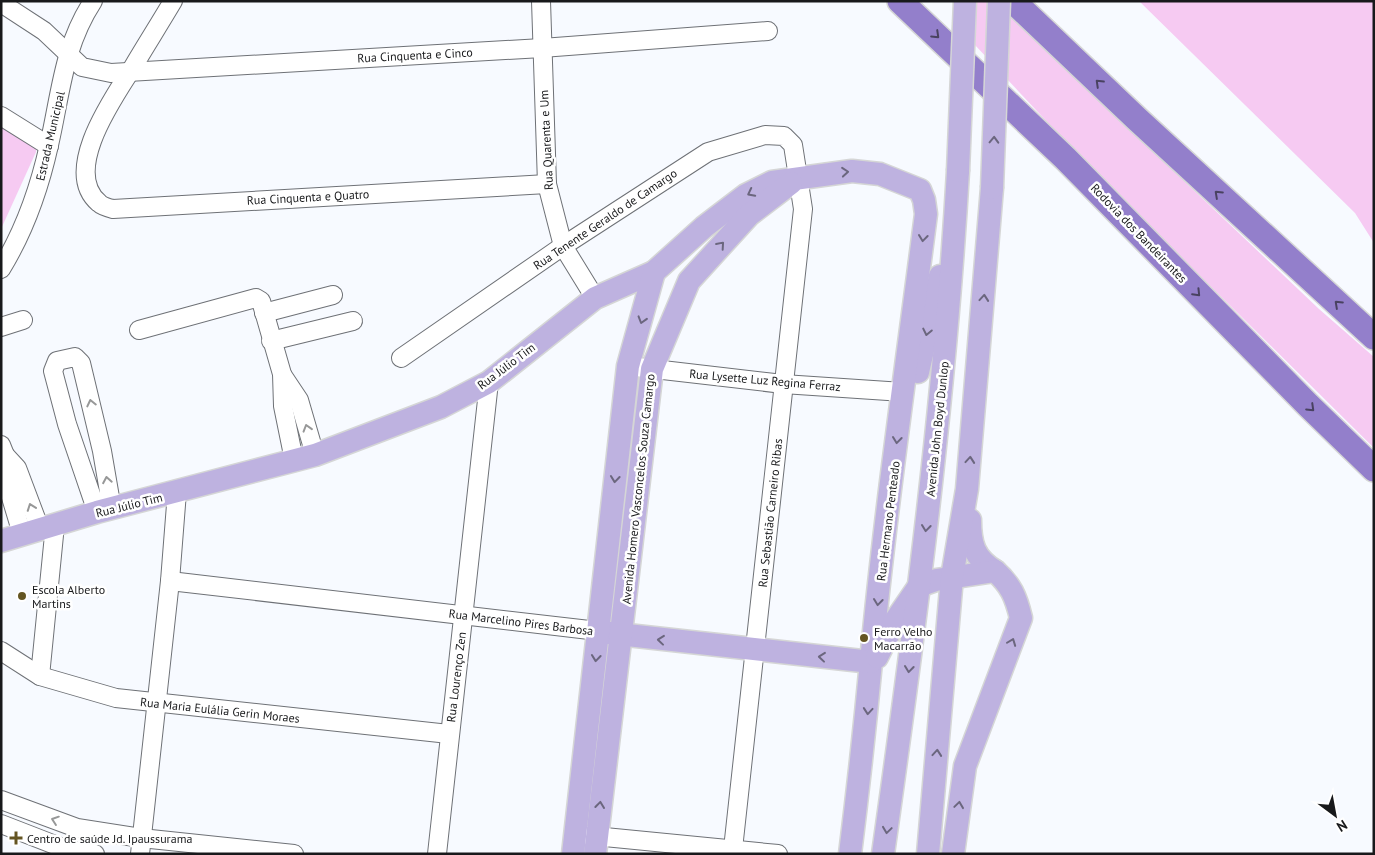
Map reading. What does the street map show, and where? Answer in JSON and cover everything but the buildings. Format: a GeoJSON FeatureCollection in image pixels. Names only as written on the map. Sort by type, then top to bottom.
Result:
{"type":"FeatureCollection","features":[{"type":"Feature","properties":{"kind":"highway","name":"Rodovia dos Bandeirantes"},"geometry":{"type":"LineString","coordinates":[[900,1],[1065,158],[1308,405],[1374,469]]}},
{"type":"Feature","properties":{"kind":"highway"},"geometry":{"type":"LineString","coordinates":[[1013,1],[1137,120],[1374,337]]}},
{"type":"Feature","properties":{"kind":"main road","name":"Avenida John Boyd Dunlop"},"geometry":{"type":"LineString","coordinates":[[883,854],[919,586],[944,365],[958,171],[965,1]]}},
{"type":"Feature","properties":{"kind":"main road"},"geometry":{"type":"LineString","coordinates":[[928,854],[952,577],[967,489],[992,188],[999,1]]}},
{"type":"Feature","properties":{"kind":"main road","name":"Rua Júlio Tim"},"geometry":{"type":"LineString","coordinates":[[29,532],[104,510],[305,458],[441,407],[489,382],[595,298],[654,272],[704,227],[746,195],[772,182],[797,177],[852,171],[880,174],[920,190]]}},
{"type":"Feature","properties":{"kind":"main road","name":"Avenida Homero Vasconcelos Souza Camargo"},"geometry":{"type":"LineString","coordinates":[[585,845],[622,636],[652,369],[689,281],[744,220],[780,194],[797,177]]}},
{"type":"Feature","properties":{"kind":"main road","name":"Rua Hermano Penteado"},"geometry":{"type":"LineString","coordinates":[[850,854],[867,719],[871,662],[903,392],[926,214],[920,190]]}},
{"type":"Feature","properties":{"kind":"main road"},"geometry":{"type":"LineString","coordinates":[[903,392],[914,382],[919,369],[939,280],[953,253]]}},
{"type":"Feature","properties":{"kind":"main road"},"geometry":{"type":"LineString","coordinates":[[654,272],[689,281]]}},
{"type":"Feature","properties":{"kind":"main road","name":"Avenida Homero Vasconcelos Souza Camargo"},"geometry":{"type":"LineString","coordinates":[[585,845],[598,631],[628,366],[654,272]]}},
{"type":"Feature","properties":{"kind":"main road"},"geometry":{"type":"LineString","coordinates":[[951,854],[965,766],[1021,618],[1015,594],[1006,581],[980,560],[971,544],[967,489]]}},
{"type":"Feature","properties":{"kind":"main road"},"geometry":{"type":"LineString","coordinates":[[871,662],[880,653],[895,621],[919,586],[952,577],[994,572]]}},
{"type":"Feature","properties":{"kind":"main road","name":"Rua Marcelino Pires Barbosa"},"geometry":{"type":"LineString","coordinates":[[598,631],[622,636],[871,662]]}},
{"type":"Feature","properties":{"kind":"main road"},"geometry":{"type":"LineString","coordinates":[[934,781],[951,854]]}},
{"type":"Feature","properties":{"kind":"street","name":"Estrada Municipal"},"geometry":{"type":"LineString","coordinates":[[1,269],[17,244],[31,211],[49,146],[68,52],[82,18],[94,1]]}},
{"type":"Feature","properties":{"kind":"street"},"geometry":{"type":"LineString","coordinates":[[131,70],[173,1]]}},
{"type":"Feature","properties":{"kind":"street","name":"Rua Quarenta e Um"},"geometry":{"type":"LineString","coordinates":[[541,1],[547,184],[563,246],[595,298]]}},
{"type":"Feature","properties":{"kind":"street","name":"Rua Cinquenta e Cinco"},"geometry":{"type":"LineString","coordinates":[[1,3],[44,31],[82,67],[111,73],[131,70],[542,48],[768,31]]}},
{"type":"Feature","properties":{"kind":"street","name":"Rua Cinquenta e Quatro"},"geometry":{"type":"LineString","coordinates":[[131,70],[109,103],[96,130],[88,153],[86,178],[90,191],[99,204],[113,209],[547,184]]}},
{"type":"Feature","properties":{"kind":"street"},"geometry":{"type":"LineString","coordinates":[[1,116],[49,146]]}},
{"type":"Feature","properties":{"kind":"street","name":"Rua Tenente Geraldo de Camargo"},"geometry":{"type":"LineString","coordinates":[[401,358],[563,246],[700,156],[732,143],[766,135],[784,136],[792,145],[797,177]]}},
{"type":"Feature","properties":{"kind":"street","name":"Rua Sebastião Carneiro Ribas"},"geometry":{"type":"LineString","coordinates":[[733,849],[803,209],[797,177]]}},
{"type":"Feature","properties":{"kind":"street"},"geometry":{"type":"LineString","coordinates":[[264,313],[333,294]]}},
{"type":"Feature","properties":{"kind":"street"},"geometry":{"type":"LineString","coordinates":[[139,330],[256,298],[261,301],[282,374],[283,406],[305,458]]}},
{"type":"Feature","properties":{"kind":"street"},"geometry":{"type":"LineString","coordinates":[[1,327],[23,320]]}},
{"type":"Feature","properties":{"kind":"street"},"geometry":{"type":"LineString","coordinates":[[271,341],[353,321]]}},
{"type":"Feature","properties":{"kind":"street"},"geometry":{"type":"LineString","coordinates":[[66,357],[75,357],[81,363],[102,451],[104,510],[67,424],[53,371],[57,361],[66,357]]}},
{"type":"Feature","properties":{"kind":"street","name":"Rua Lysette Luz Regina Ferraz"},"geometry":{"type":"LineString","coordinates":[[628,366],[783,384],[903,392]]}},
{"type":"Feature","properties":{"kind":"street","name":"Rua Lourenço Zen"},"geometry":{"type":"LineString","coordinates":[[437,854],[489,382]]}},
{"type":"Feature","properties":{"kind":"street"},"geometry":{"type":"LineString","coordinates":[[3,450],[4,474],[29,532],[40,676]]}},
{"type":"Feature","properties":{"kind":"street"},"geometry":{"type":"LineString","coordinates":[[140,846],[170,581],[177,492]]}},
{"type":"Feature","properties":{"kind":"street","name":"Rua Marcelino Pires Barbosa"},"geometry":{"type":"LineString","coordinates":[[170,581],[598,631]]}},
{"type":"Feature","properties":{"kind":"street","name":"Rua Maria Eulália Gerin Moraes"},"geometry":{"type":"LineString","coordinates":[[1,651],[40,676],[116,698],[157,704],[449,734]]}},
{"type":"Feature","properties":{"kind":"street"},"geometry":{"type":"LineString","coordinates":[[1,800],[77,828],[140,846],[294,854]]}},
{"type":"Feature","properties":{"kind":"street"},"geometry":{"type":"LineString","coordinates":[[1,824],[68,850],[95,854]]}},
{"type":"Feature","properties":{"kind":"street"},"geometry":{"type":"LineString","coordinates":[[585,845],[733,849],[778,854]]}},
{"type":"Feature","properties":{"kind":"street"},"geometry":{"type":"LineString","coordinates":[[41,854],[68,850]]}},
{"type":"Feature","properties":{"kind":"shaded area"},"geometry":{"type":"Polygon","coordinates":[[[975,1],[994,1],[1319,309],[1374,357],[1374,448],[1082,159],[974,44],[975,1]]]}},
{"type":"Feature","properties":{"kind":"shaded area"},"geometry":{"type":"Polygon","coordinates":[[[1139,1],[1374,1],[1374,243],[1355,213],[1139,1]]]}},
{"type":"Feature","properties":{"kind":"shaded area"},"geometry":{"type":"Polygon","coordinates":[[[1,120],[36,145],[36,152],[1,229],[1,120]]]}},
{"type":"Feature","properties":{"kind":"place","name":"Escola Alberto Martins"},"geometry":{"type":"Point","coordinates":[22,596]}},
{"type":"Feature","properties":{"kind":"place","name":"Ferro Velho Macarrão"},"geometry":{"type":"Point","coordinates":[864,638]}},
{"type":"Feature","properties":{"kind":"place","name":"Centro de saúde Jd. Ipaussurama"},"geometry":{"type":"Point","coordinates":[16,838]}}]}
